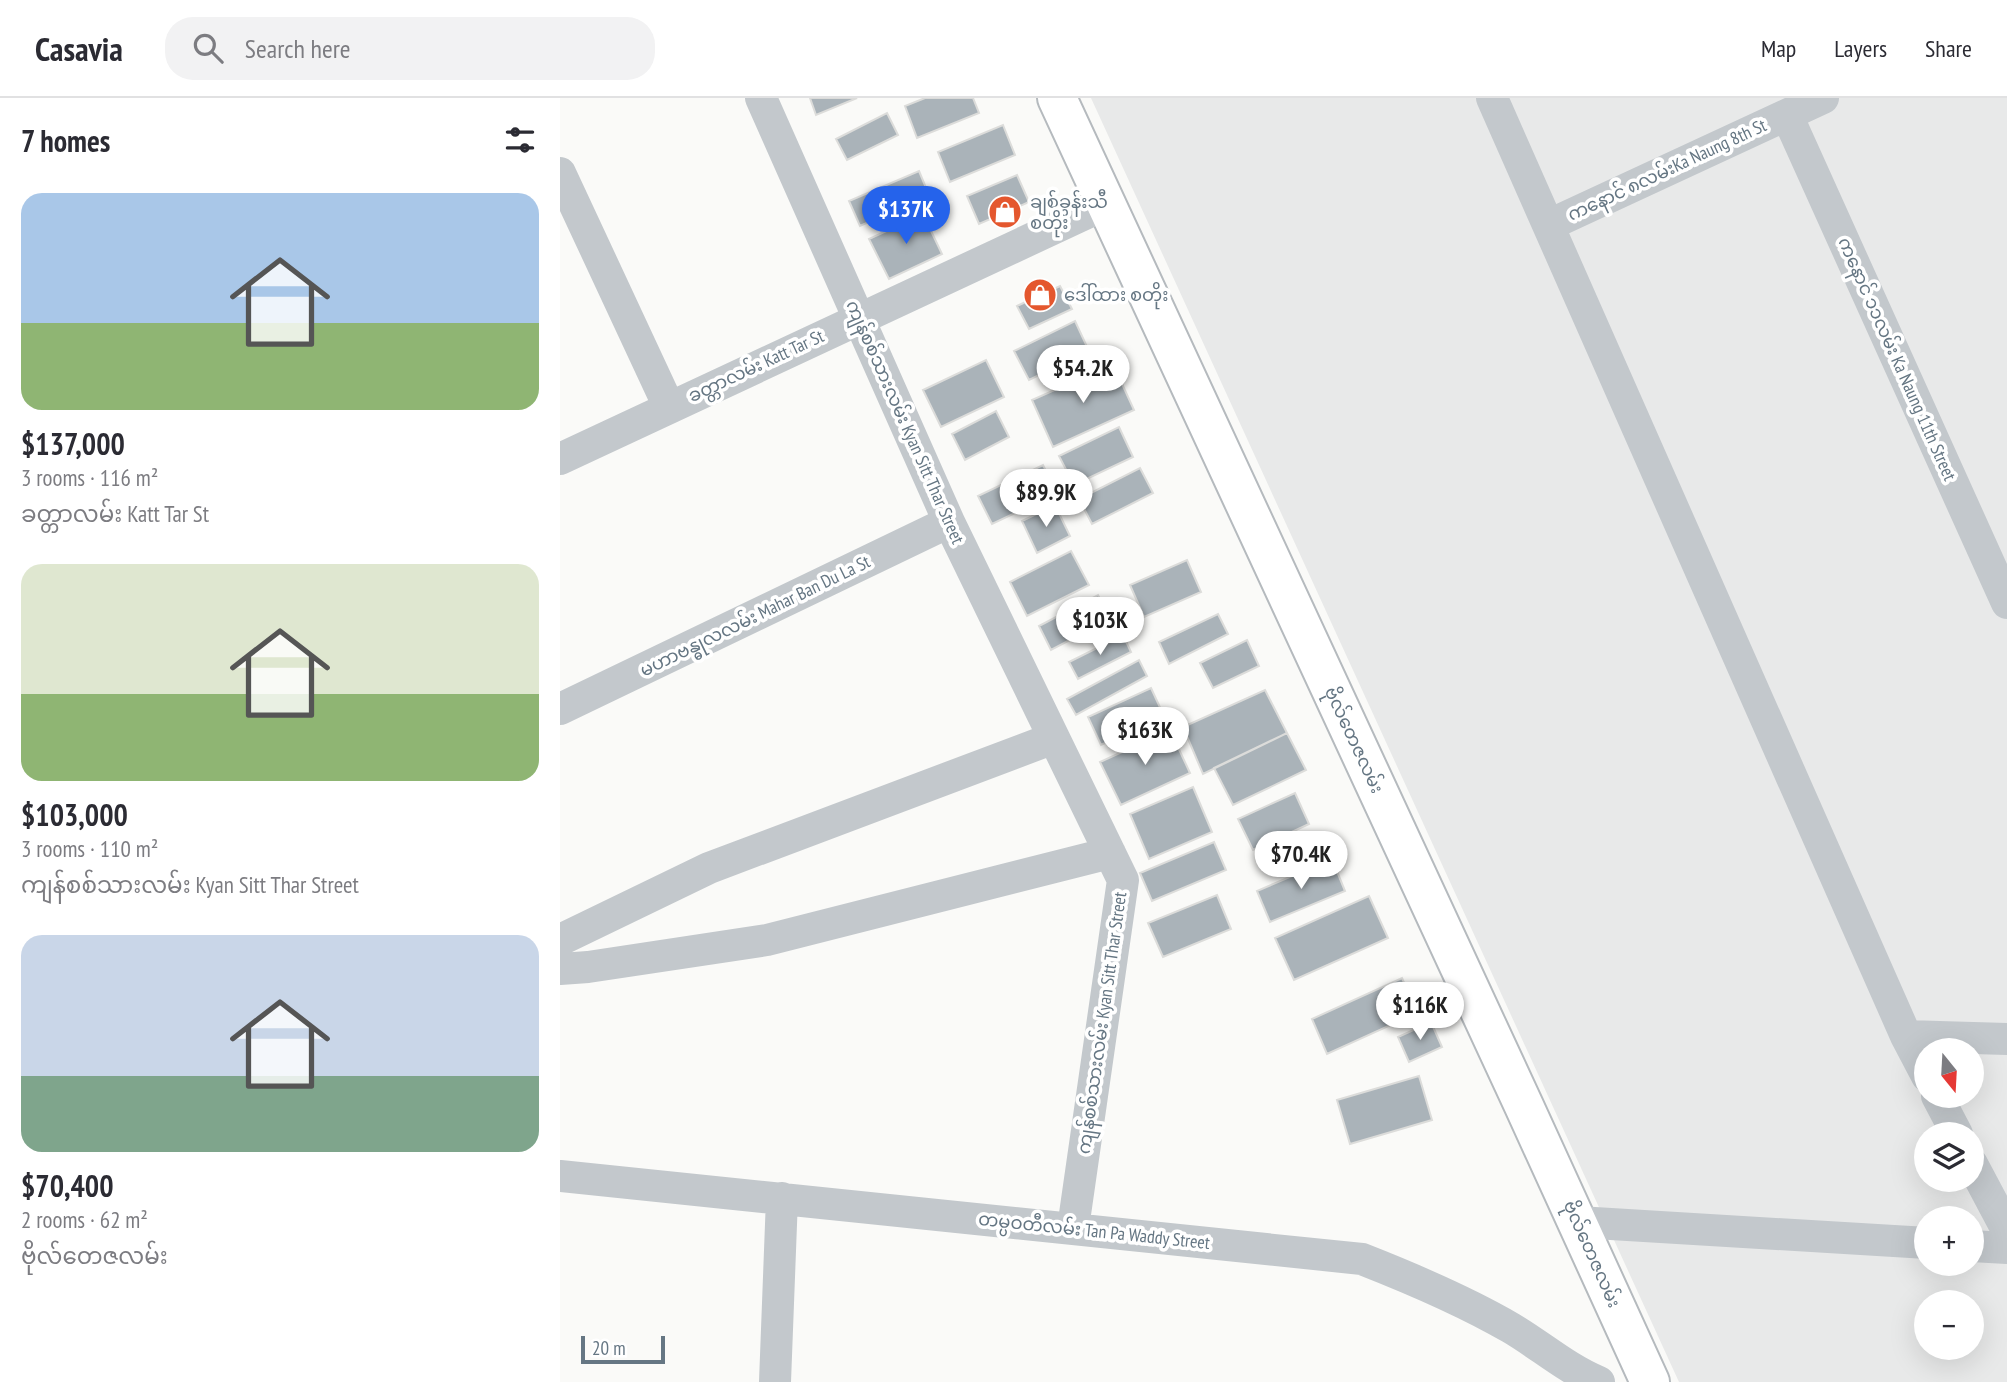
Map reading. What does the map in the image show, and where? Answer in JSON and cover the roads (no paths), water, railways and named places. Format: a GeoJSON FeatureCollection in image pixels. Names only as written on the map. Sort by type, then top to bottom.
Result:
{"type":"FeatureCollection","features":[{"type":"Feature","properties":{"kind":"main road","name":"ဗိုလ်တေဇလမ်း"},"geometry":{"type":"LineString","coordinates":[[1057,98],[1650,1382]]}},
{"type":"Feature","properties":{"kind":"street","name":"ကျန်စစ်သားလမ်း Kyan Sitt Thar Street"},"geometry":{"type":"LineString","coordinates":[[761,98],[949,522],[1123,880],[1073,1228]]}},
{"type":"Feature","properties":{"kind":"street"},"geometry":{"type":"LineString","coordinates":[[1492,98],[1914,1051]]}},
{"type":"Feature","properties":{"kind":"street","name":"ကနောင် ၈လမ်းKa Naung 8th St"},"geometry":{"type":"LineString","coordinates":[[1549,225],[1823,98]]}},
{"type":"Feature","properties":{"kind":"street","name":"ကနောင် ၁၁လမ်း Ka Naung 11th Street"},"geometry":{"type":"LineString","coordinates":[[1787,115],[2007,603]]}},
{"type":"Feature","properties":{"kind":"street"},"geometry":{"type":"LineString","coordinates":[[560,173],[669,407]]}},
{"type":"Feature","properties":{"kind":"street","name":"ခတ္တာလမ်း Katt Tar St"},"geometry":{"type":"LineString","coordinates":[[560,459],[1106,204]]}},
{"type":"Feature","properties":{"kind":"street","name":"မဟာဗန္ဓုလလမ်း Mahar Ban Du La St"},"geometry":{"type":"LineString","coordinates":[[560,709],[949,522]]}},
{"type":"Feature","properties":{"kind":"street"},"geometry":{"type":"LineString","coordinates":[[560,940],[709,868],[1054,738]]}},
{"type":"Feature","properties":{"kind":"street"},"geometry":{"type":"LineString","coordinates":[[560,969],[767,940],[1110,853]]}},
{"type":"Feature","properties":{"kind":"street"},"geometry":{"type":"LineString","coordinates":[[1906,1036],[2007,1039]]}},
{"type":"Feature","properties":{"kind":"street","name":"တမ္ပဝတီလမ်း Tan Pa Waddy Street"},"geometry":{"type":"LineString","coordinates":[[560,1176],[1362,1259],[1458,1300],[1511,1328],[1583,1376],[1599,1382]]}},
{"type":"Feature","properties":{"kind":"street"},"geometry":{"type":"LineString","coordinates":[[1984,1187],[2007,1230]]}},
{"type":"Feature","properties":{"kind":"street"},"geometry":{"type":"LineString","coordinates":[[775,1382],[782,1198]]}},
{"type":"Feature","properties":{"kind":"street"},"geometry":{"type":"LineString","coordinates":[[1578,1222],[1914,1242]]}},
{"type":"Feature","properties":{"kind":"street"},"geometry":{"type":"LineString","coordinates":[[1984,1247],[2007,1248]]}},
{"type":"Feature","properties":{"kind":"place","name":"ချစ်ခွန်းသီ စတိုး"},"geometry":{"type":"Point","coordinates":[1005,212]}},
{"type":"Feature","properties":{"kind":"place","name":"ဒေါ်ထား စတိုး"},"geometry":{"type":"Point","coordinates":[1040,295]}}]}
